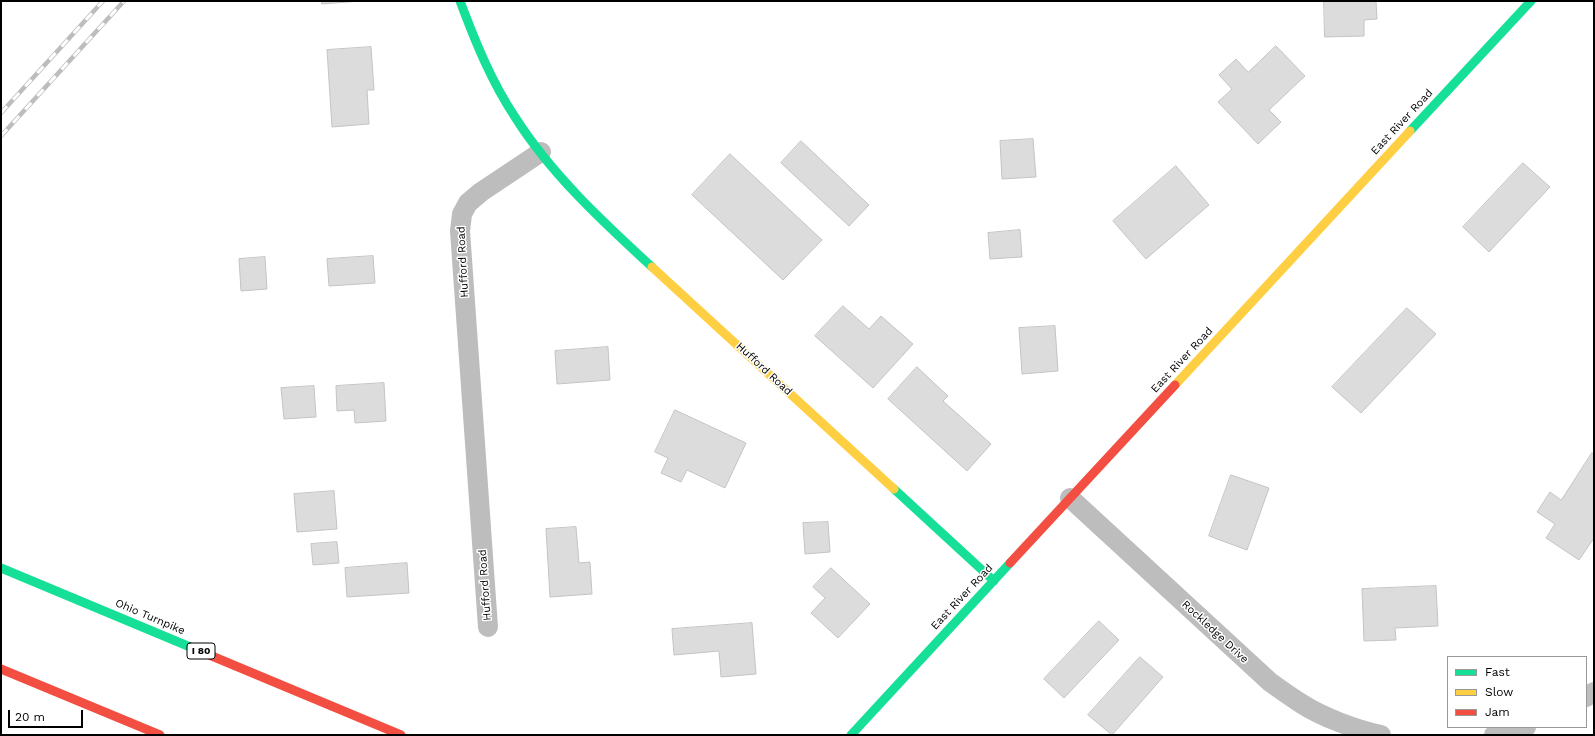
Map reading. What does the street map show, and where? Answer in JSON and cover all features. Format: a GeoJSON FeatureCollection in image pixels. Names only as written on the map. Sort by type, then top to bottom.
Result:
{"type":"FeatureCollection","features":[{"type":"Feature","properties":{"kind":"main road","name":"Hufford Road"},"geometry":{"type":"LineString","coordinates":[[460,1],[477,47],[504,99],[525,131],[561,176],[620,237],[994,581]]}},
{"type":"Feature","properties":{"kind":"main road","name":"East River Road"},"geometry":{"type":"LineString","coordinates":[[851,735],[1259,296],[1527,2]]}},
{"type":"Feature","properties":{"kind":"main road","name":"Ohio Turnpike"},"geometry":{"type":"LineString","coordinates":[[1,568],[401,735]]}},
{"type":"Feature","properties":{"kind":"main road"},"geometry":{"type":"LineString","coordinates":[[1,669],[160,735]]}},
{"type":"Feature","properties":{"kind":"street","name":"Hufford Road"},"geometry":{"type":"LineString","coordinates":[[488,627],[460,231],[462,214],[468,203],[481,192],[541,152]]}},
{"type":"Feature","properties":{"kind":"street","name":"Rockledge Drive"},"geometry":{"type":"LineString","coordinates":[[1070,498],[1270,682],[1303,705],[1338,721],[1381,735]]}},
{"type":"Feature","properties":{"kind":"street"},"geometry":{"type":"LineString","coordinates":[[1494,735],[1522,728]]}},
{"type":"Feature","properties":{"kind":"building"},"geometry":{"type":"Polygon","coordinates":[[[322,1],[361,1],[322,4],[322,1]]]}},
{"type":"Feature","properties":{"kind":"building"},"geometry":{"type":"Polygon","coordinates":[[[1324,1],[1376,1],[1377,19],[1364,20],[1364,36],[1325,37],[1324,1]]]}},
{"type":"Feature","properties":{"kind":"building"},"geometry":{"type":"Polygon","coordinates":[[[1276,46],[1305,76],[1269,110],[1281,122],[1258,144],[1218,102],[1232,89],[1219,75],[1236,59],[1248,72],[1276,46]]]}},
{"type":"Feature","properties":{"kind":"building"},"geometry":{"type":"Polygon","coordinates":[[[371,47],[374,90],[367,90],[369,124],[332,127],[327,50],[371,47]]]}},
{"type":"Feature","properties":{"kind":"building"},"geometry":{"type":"Polygon","coordinates":[[[1033,139],[1036,177],[1002,179],[1000,141],[1033,139]]]}},
{"type":"Feature","properties":{"kind":"building"},"geometry":{"type":"Polygon","coordinates":[[[801,141],[869,205],[849,226],[781,163],[801,141]]]}},
{"type":"Feature","properties":{"kind":"building"},"geometry":{"type":"Polygon","coordinates":[[[730,154],[822,240],[783,280],[692,195],[730,154]]]}},
{"type":"Feature","properties":{"kind":"building"},"geometry":{"type":"Polygon","coordinates":[[[1523,163],[1550,187],[1489,252],[1463,227],[1523,163]]]}},
{"type":"Feature","properties":{"kind":"building"},"geometry":{"type":"Polygon","coordinates":[[[1176,166],[1209,205],[1146,259],[1113,221],[1176,166]]]}},
{"type":"Feature","properties":{"kind":"building"},"geometry":{"type":"Polygon","coordinates":[[[1020,230],[1022,257],[990,259],[988,233],[1020,230]]]}},
{"type":"Feature","properties":{"kind":"building"},"geometry":{"type":"Polygon","coordinates":[[[373,256],[375,283],[329,286],[327,259],[373,256]]]}},
{"type":"Feature","properties":{"kind":"building"},"geometry":{"type":"Polygon","coordinates":[[[265,257],[267,289],[241,291],[239,259],[265,257]]]}},
{"type":"Feature","properties":{"kind":"building"},"geometry":{"type":"Polygon","coordinates":[[[843,306],[869,329],[881,316],[913,344],[873,388],[815,336],[843,306]]]}},
{"type":"Feature","properties":{"kind":"building"},"geometry":{"type":"Polygon","coordinates":[[[1407,308],[1436,334],[1361,413],[1332,387],[1407,308]]]}},
{"type":"Feature","properties":{"kind":"building"},"geometry":{"type":"Polygon","coordinates":[[[1055,326],[1058,371],[1022,374],[1019,328],[1055,326]]]}},
{"type":"Feature","properties":{"kind":"building"},"geometry":{"type":"Polygon","coordinates":[[[608,347],[610,380],[557,384],[555,351],[608,347]]]}},
{"type":"Feature","properties":{"kind":"building"},"geometry":{"type":"Polygon","coordinates":[[[917,367],[948,396],[943,401],[991,444],[967,471],[888,399],[917,367]]]}},
{"type":"Feature","properties":{"kind":"building"},"geometry":{"type":"Polygon","coordinates":[[[384,383],[386,421],[355,423],[354,410],[337,411],[336,386],[384,383]]]}},
{"type":"Feature","properties":{"kind":"building"},"geometry":{"type":"Polygon","coordinates":[[[314,386],[316,417],[284,419],[281,388],[314,386]]]}},
{"type":"Feature","properties":{"kind":"building"},"geometry":{"type":"Polygon","coordinates":[[[675,410],[746,443],[725,488],[687,470],[681,482],[661,473],[668,458],[655,452],[675,410]]]}},
{"type":"Feature","properties":{"kind":"building"},"geometry":{"type":"Polygon","coordinates":[[[1592,453],[1594,455],[1594,538],[1579,560],[1546,538],[1555,524],[1537,512],[1550,492],[1561,500],[1592,453]]]}},
{"type":"Feature","properties":{"kind":"building"},"geometry":{"type":"Polygon","coordinates":[[[1231,475],[1269,488],[1247,550],[1209,536],[1231,475]]]}},
{"type":"Feature","properties":{"kind":"building"},"geometry":{"type":"Polygon","coordinates":[[[334,491],[337,529],[297,532],[294,494],[334,491]]]}},
{"type":"Feature","properties":{"kind":"building"},"geometry":{"type":"Polygon","coordinates":[[[828,522],[830,552],[805,554],[803,523],[828,522]]]}},
{"type":"Feature","properties":{"kind":"building"},"geometry":{"type":"Polygon","coordinates":[[[576,527],[579,563],[590,562],[592,594],[550,597],[546,529],[576,527]]]}},
{"type":"Feature","properties":{"kind":"building"},"geometry":{"type":"Polygon","coordinates":[[[337,542],[339,563],[313,565],[311,544],[337,542]]]}},
{"type":"Feature","properties":{"kind":"building"},"geometry":{"type":"Polygon","coordinates":[[[407,563],[409,593],[347,597],[345,568],[407,563]]]}},
{"type":"Feature","properties":{"kind":"building"},"geometry":{"type":"Polygon","coordinates":[[[831,568],[870,604],[838,638],[811,613],[825,598],[813,587],[831,568]]]}},
{"type":"Feature","properties":{"kind":"building"},"geometry":{"type":"Polygon","coordinates":[[[1436,586],[1438,626],[1395,628],[1396,640],[1364,641],[1362,589],[1436,586]]]}},
{"type":"Feature","properties":{"kind":"building"},"geometry":{"type":"Polygon","coordinates":[[[1099,621],[1119,640],[1064,698],[1044,679],[1099,621]]]}},
{"type":"Feature","properties":{"kind":"building"},"geometry":{"type":"Polygon","coordinates":[[[752,623],[756,674],[721,677],[719,651],[674,655],[672,629],[752,623]]]}},
{"type":"Feature","properties":{"kind":"building"},"geometry":{"type":"Polygon","coordinates":[[[1140,657],[1163,677],[1112,735],[1088,715],[1140,657]]]}},
{"type":"Feature","properties":{"kind":"railway"},"geometry":{"type":"LineString","coordinates":[[1,113],[103,1]]}},
{"type":"Feature","properties":{"kind":"railway"},"geometry":{"type":"LineString","coordinates":[[1,136],[124,1]]}},
{"type":"Feature","properties":{"kind":"traffic: fast"},"geometry":{"type":"LineString","coordinates":[[460,1],[478,46],[498,89],[529,138],[561,178],[615,233],[652,267]]}},
{"type":"Feature","properties":{"kind":"traffic: fast"},"geometry":{"type":"LineString","coordinates":[[1410,131],[1531,1]]}},
{"type":"Feature","properties":{"kind":"traffic: fast"},"geometry":{"type":"LineString","coordinates":[[894,489],[994,581]]}},
{"type":"Feature","properties":{"kind":"traffic: fast"},"geometry":{"type":"LineString","coordinates":[[851,735],[1010,563]]}},
{"type":"Feature","properties":{"kind":"traffic: fast"},"geometry":{"type":"LineString","coordinates":[[1,568],[195,649]]}},
{"type":"Feature","properties":{"kind":"traffic: slow"},"geometry":{"type":"LineString","coordinates":[[1175,385],[1410,131]]}},
{"type":"Feature","properties":{"kind":"traffic: slow"},"geometry":{"type":"LineString","coordinates":[[652,267],[894,489]]}},
{"type":"Feature","properties":{"kind":"traffic: jam"},"geometry":{"type":"LineString","coordinates":[[1010,563],[1175,385]]}},
{"type":"Feature","properties":{"kind":"traffic: jam"},"geometry":{"type":"LineString","coordinates":[[195,649],[401,735]]}},
{"type":"Feature","properties":{"kind":"traffic: jam"},"geometry":{"type":"LineString","coordinates":[[1,669],[160,735]]}}]}
